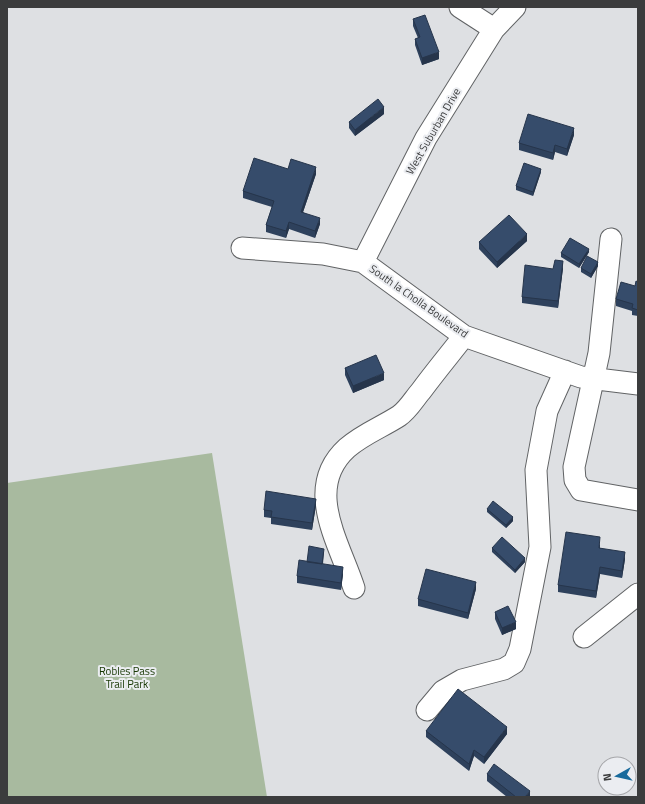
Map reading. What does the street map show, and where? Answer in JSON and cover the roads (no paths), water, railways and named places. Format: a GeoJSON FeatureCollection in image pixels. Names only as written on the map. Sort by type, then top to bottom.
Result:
{"type":"FeatureCollection","features":[{"type":"Feature","properties":{"kind":"street"},"geometry":{"type":"LineString","coordinates":[[460,7],[494,28]]}},
{"type":"Feature","properties":{"kind":"street","name":"West Suburban Drive"},"geometry":{"type":"LineString","coordinates":[[363,262],[426,138],[494,28],[515,7]]}},
{"type":"Feature","properties":{"kind":"street"},"geometry":{"type":"LineString","coordinates":[[611,239],[600,353],[574,467],[576,480],[581,490],[638,500]]}},
{"type":"Feature","properties":{"kind":"street","name":"South la Cholla Boulevard"},"geometry":{"type":"LineString","coordinates":[[242,248],[323,254],[363,262],[464,336],[581,377],[638,384]]}},
{"type":"Feature","properties":{"kind":"street"},"geometry":{"type":"LineString","coordinates":[[354,588],[326,509],[325,492],[328,476],[335,460],[348,447],[372,430],[400,416],[464,336]]}},
{"type":"Feature","properties":{"kind":"street"},"geometry":{"type":"LineString","coordinates":[[427,710],[442,691],[462,680],[504,669],[514,663],[520,649],[540,547],[536,470],[547,411],[565,371]]}},
{"type":"Feature","properties":{"kind":"street"},"geometry":{"type":"LineString","coordinates":[[584,637],[638,594]]}},
{"type":"Feature","properties":{"kind":"park label","name":"Robles Pass Trail Park"},"geometry":{"type":"Point","coordinates":[127,677]}}]}
